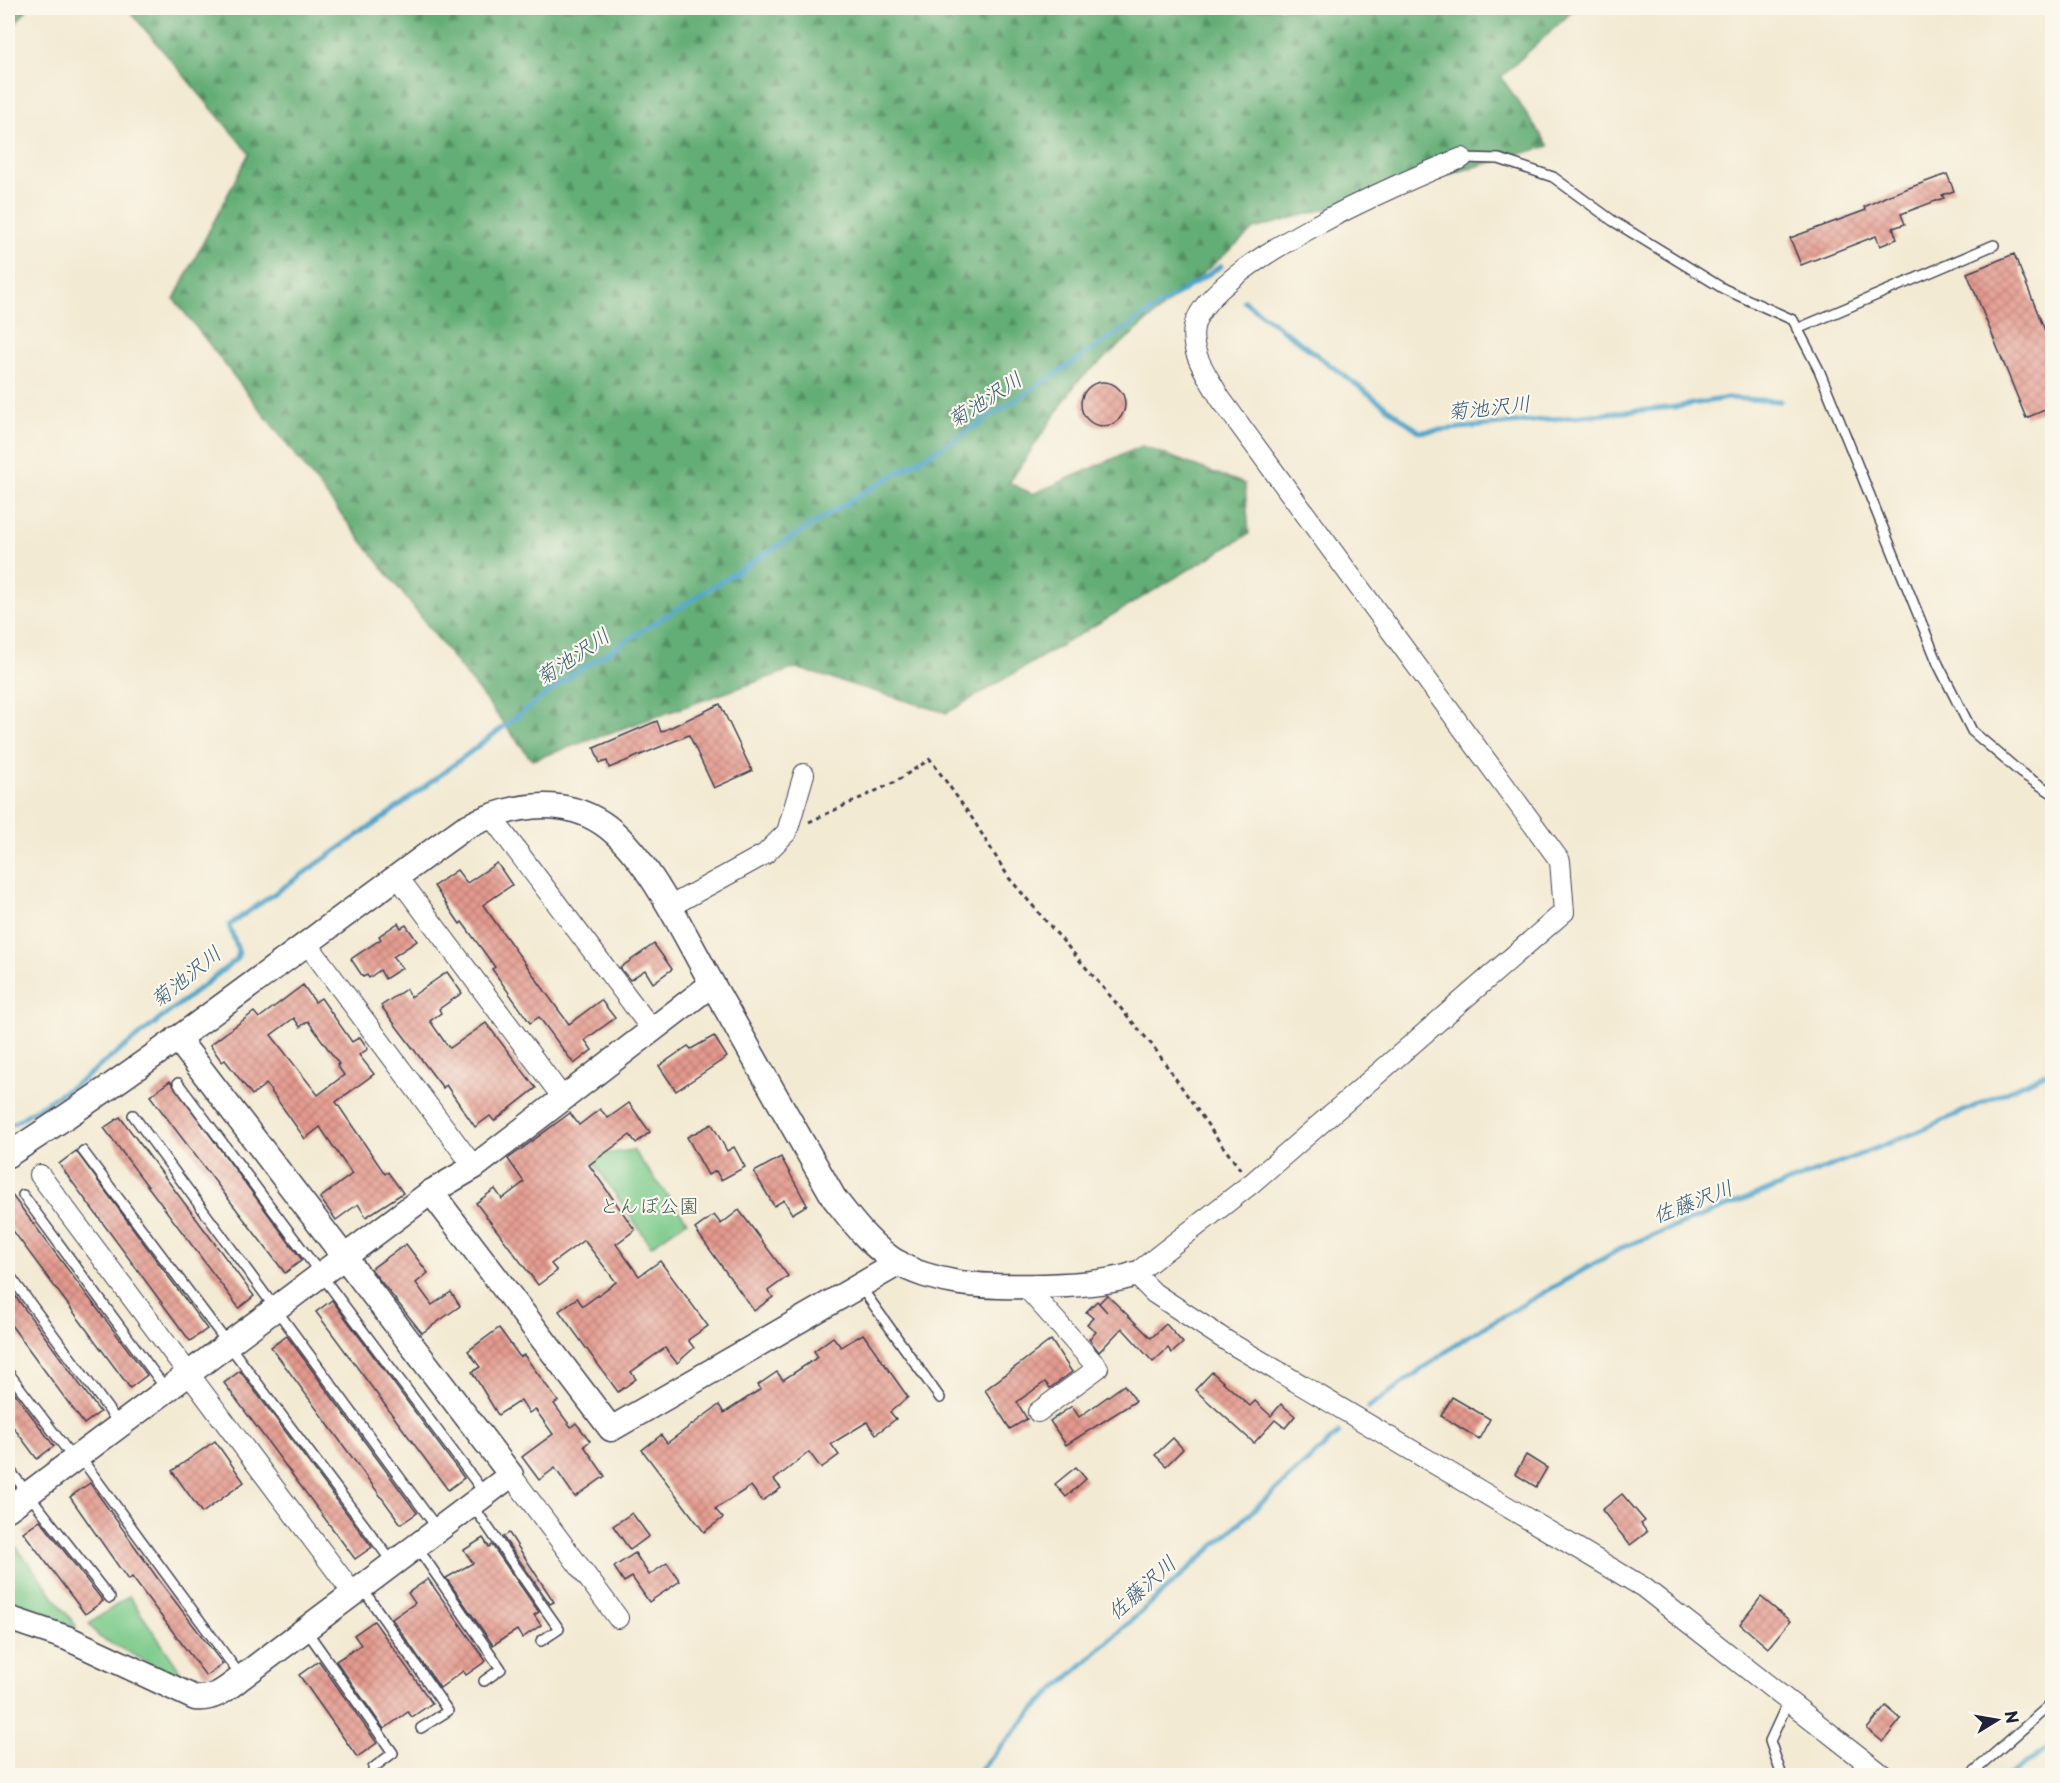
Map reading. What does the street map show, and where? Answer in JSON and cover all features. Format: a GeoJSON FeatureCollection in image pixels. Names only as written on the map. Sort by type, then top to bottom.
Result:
{"type":"FeatureCollection","features":[{"type":"Feature","properties":{"kind":"street"},"geometry":{"type":"LineString","coordinates":[[8,1155],[62,1120],[177,1038],[464,828],[490,815],[521,807],[546,805],[577,810],[590,816],[627,844],[669,908],[834,1198],[869,1241],[899,1263],[953,1282],[1024,1285],[1118,1281],[1135,1274],[1252,1183],[1564,912],[1560,861],[1220,398],[1194,350],[1194,328],[1202,307],[1226,283],[1282,245],[1386,189],[1462,158]]}},
{"type":"Feature","properties":{"kind":"street"},"geometry":{"type":"LineString","coordinates":[[669,908],[765,854],[787,832],[804,774]]}},
{"type":"Feature","properties":{"kind":"street"},"geometry":{"type":"LineString","coordinates":[[490,815],[653,1030]]}},
{"type":"Feature","properties":{"kind":"street"},"geometry":{"type":"LineString","coordinates":[[397,876],[563,1098]]}},
{"type":"Feature","properties":{"kind":"street"},"geometry":{"type":"LineString","coordinates":[[306,942],[474,1167]]}},
{"type":"Feature","properties":{"kind":"street"},"geometry":{"type":"LineString","coordinates":[[8,1509],[431,1192],[474,1167],[712,984]]}},
{"type":"Feature","properties":{"kind":"street"},"geometry":{"type":"LineString","coordinates":[[177,1038],[618,1618]]}},
{"type":"Feature","properties":{"kind":"street"},"geometry":{"type":"LineString","coordinates":[[40,1176],[189,1374],[356,1589]]}},
{"type":"Feature","properties":{"kind":"street"},"geometry":{"type":"LineString","coordinates":[[431,1192],[610,1429],[899,1263]]}},
{"type":"Feature","properties":{"kind":"street"},"geometry":{"type":"LineString","coordinates":[[1135,1274],[1154,1293],[1227,1341],[1643,1587],[1884,1776]]}},
{"type":"Feature","properties":{"kind":"street"},"geometry":{"type":"LineString","coordinates":[[1024,1285],[1098,1368],[1038,1412]]}},
{"type":"Feature","properties":{"kind":"street"},"geometry":{"type":"LineString","coordinates":[[8,1618],[67,1638],[195,1698],[216,1696],[511,1475]]}},
{"type":"Feature","properties":{"kind":"lane"},"geometry":{"type":"LineString","coordinates":[[1462,158],[1499,159],[1553,177],[1623,227],[1724,289],[1793,320],[1820,370],[1939,666],[1972,731],[2021,772],[2052,793]]}},
{"type":"Feature","properties":{"kind":"lane"},"geometry":{"type":"LineString","coordinates":[[1797,329],[1994,245]]}},
{"type":"Feature","properties":{"kind":"lane"},"geometry":{"type":"LineString","coordinates":[[178,1083],[321,1274],[478,1499],[559,1629],[541,1641]]}},
{"type":"Feature","properties":{"kind":"lane"},"geometry":{"type":"LineString","coordinates":[[133,1115],[438,1529]]}},
{"type":"Feature","properties":{"kind":"lane"},"geometry":{"type":"LineString","coordinates":[[83,1150],[392,1562]]}},
{"type":"Feature","properties":{"kind":"lane"},"geometry":{"type":"LineString","coordinates":[[23,1196],[167,1390]]}},
{"type":"Feature","properties":{"kind":"lane"},"geometry":{"type":"LineString","coordinates":[[8,1273],[120,1425]]}},
{"type":"Feature","properties":{"kind":"lane"},"geometry":{"type":"LineString","coordinates":[[860,1286],[940,1398]]}},
{"type":"Feature","properties":{"kind":"lane"},"geometry":{"type":"LineString","coordinates":[[8,1372],[77,1458],[242,1677]]}},
{"type":"Feature","properties":{"kind":"lane"},"geometry":{"type":"LineString","coordinates":[[8,1468],[110,1598]]}},
{"type":"Feature","properties":{"kind":"lane"},"geometry":{"type":"LineString","coordinates":[[416,1545],[501,1669],[484,1681]]}},
{"type":"Feature","properties":{"kind":"lane"},"geometry":{"type":"LineString","coordinates":[[356,1589],[448,1712],[421,1728]]}},
{"type":"Feature","properties":{"kind":"lane"},"geometry":{"type":"LineString","coordinates":[[305,1628],[393,1753],[373,1768]]}},
{"type":"Feature","properties":{"kind":"lane"},"geometry":{"type":"LineString","coordinates":[[1782,1776],[1770,1741],[1788,1702]]}},
{"type":"Feature","properties":{"kind":"lane"},"geometry":{"type":"LineString","coordinates":[[1969,1776],[2052,1703]]}},
{"type":"Feature","properties":{"kind":"path"},"geometry":{"type":"LineString","coordinates":[[787,832],[895,782],[930,759],[972,818],[1009,878],[1153,1046],[1221,1144],[1252,1183]]}},
{"type":"Feature","properties":{"kind":"green space"},"geometry":{"type":"Polygon","coordinates":[[[8,8],[28,8],[8,33],[8,8]]]}},
{"type":"Feature","properties":{"kind":"green space"},"geometry":{"type":"Polygon","coordinates":[[[127,8],[1576,8],[1501,77],[1549,146],[1254,229],[1077,382],[1009,483],[1033,494],[1142,446],[1245,484],[1249,534],[947,713],[796,668],[532,760],[174,299],[249,153],[127,8]]]}},
{"type":"Feature","properties":{"kind":"green space","name":"とんぼ公園"},"geometry":{"type":"Polygon","coordinates":[[[633,1150],[687,1221],[651,1246],[589,1156],[633,1150]]]}},
{"type":"Feature","properties":{"kind":"green space"},"geometry":{"type":"Polygon","coordinates":[[[8,1536],[76,1626],[76,1628],[8,1604],[8,1536]]]}},
{"type":"Feature","properties":{"kind":"green space"},"geometry":{"type":"Polygon","coordinates":[[[129,1596],[189,1684],[99,1637],[89,1624],[129,1596]]]}},
{"type":"Feature","properties":{"kind":"building"},"geometry":{"type":"Polygon","coordinates":[[[1947,174],[1954,191],[1942,195],[1944,198],[1901,214],[1905,224],[1893,228],[1897,239],[1880,246],[1876,236],[1801,265],[1790,238],[1866,210],[1864,207],[1887,196],[1947,174]]]}},
{"type":"Feature","properties":{"kind":"building"},"geometry":{"type":"Polygon","coordinates":[[[2014,254],[2052,348],[2052,407],[2026,418],[1967,273],[2014,254]]]}},
{"type":"Feature","properties":{"kind":"building"},"geometry":{"type":"Polygon","coordinates":[[[1103,382],[1118,389],[1125,404],[1118,419],[1103,426],[1088,419],[1081,404],[1088,389],[1103,382]]]}},
{"type":"Feature","properties":{"kind":"building"},"geometry":{"type":"Polygon","coordinates":[[[720,704],[752,771],[714,788],[689,735],[609,768],[607,761],[600,763],[594,748],[657,721],[661,732],[720,704]]]}},
{"type":"Feature","properties":{"kind":"building"},"geometry":{"type":"Polygon","coordinates":[[[497,863],[512,885],[483,905],[569,1024],[601,1000],[615,1018],[585,1040],[592,1050],[574,1064],[539,1017],[530,1023],[492,969],[495,967],[462,922],[460,924],[434,886],[457,870],[467,883],[497,863]]]}},
{"type":"Feature","properties":{"kind":"building"},"geometry":{"type":"Polygon","coordinates":[[[398,923],[401,928],[406,925],[417,941],[393,957],[402,968],[385,979],[380,970],[369,978],[367,975],[363,977],[351,959],[381,939],[379,936],[398,923]]]}},
{"type":"Feature","properties":{"kind":"building"},"geometry":{"type":"Polygon","coordinates":[[[654,944],[672,969],[653,983],[645,970],[630,980],[620,968],[654,944]]]}},
{"type":"Feature","properties":{"kind":"building"},"geometry":{"type":"Polygon","coordinates":[[[447,972],[462,993],[439,1009],[441,1013],[430,1021],[446,1044],[450,1048],[486,1023],[536,1088],[494,1121],[490,1116],[475,1127],[446,1085],[443,1088],[381,1006],[406,989],[411,997],[447,972]]]}},
{"type":"Feature","properties":{"kind":"building"},"geometry":{"type":"Polygon","coordinates":[[[303,985],[315,1002],[321,998],[352,1042],[360,1037],[368,1049],[359,1055],[374,1074],[336,1102],[385,1174],[388,1172],[403,1193],[366,1217],[358,1204],[336,1220],[320,1198],[352,1174],[320,1127],[305,1139],[266,1084],[252,1095],[225,1060],[222,1062],[210,1045],[254,1012],[259,1018],[303,985]],[[294,1018],[271,1035],[318,1095],[344,1075],[337,1065],[339,1064],[308,1021],[300,1027],[294,1018]]]}},
{"type":"Feature","properties":{"kind":"building"},"geometry":{"type":"Polygon","coordinates":[[[714,1036],[727,1057],[676,1091],[659,1066],[688,1046],[691,1049],[714,1036]]]}},
{"type":"Feature","properties":{"kind":"building"},"geometry":{"type":"Polygon","coordinates":[[[170,1081],[302,1260],[285,1273],[150,1096],[170,1081]]]}},
{"type":"Feature","properties":{"kind":"building"},"geometry":{"type":"Polygon","coordinates":[[[629,1103],[650,1132],[636,1143],[630,1135],[589,1165],[635,1230],[616,1244],[639,1276],[660,1261],[708,1326],[688,1340],[694,1348],[677,1363],[665,1348],[631,1372],[636,1379],[618,1392],[559,1311],[577,1298],[583,1306],[616,1282],[584,1240],[551,1264],[557,1271],[538,1285],[476,1203],[495,1189],[502,1199],[524,1182],[508,1159],[570,1113],[579,1125],[600,1109],[608,1118],[629,1103]]]}},
{"type":"Feature","properties":{"kind":"building"},"geometry":{"type":"Polygon","coordinates":[[[120,1117],[254,1296],[239,1308],[104,1128],[120,1117]]]}},
{"type":"Feature","properties":{"kind":"building"},"geometry":{"type":"Polygon","coordinates":[[[712,1124],[727,1151],[734,1147],[745,1167],[721,1180],[716,1171],[708,1175],[687,1137],[712,1124]]]}},
{"type":"Feature","properties":{"kind":"building"},"geometry":{"type":"Polygon","coordinates":[[[76,1151],[207,1329],[190,1341],[59,1164],[76,1151]]]}},
{"type":"Feature","properties":{"kind":"building"},"geometry":{"type":"Polygon","coordinates":[[[781,1157],[807,1205],[792,1214],[784,1200],[774,1206],[754,1172],[781,1157]]]}},
{"type":"Feature","properties":{"kind":"building"},"geometry":{"type":"Polygon","coordinates":[[[8,1190],[147,1375],[130,1388],[8,1224],[8,1190]]]}},
{"type":"Feature","properties":{"kind":"building"},"geometry":{"type":"Polygon","coordinates":[[[739,1210],[788,1276],[768,1291],[773,1297],[754,1311],[695,1229],[714,1215],[721,1224],[739,1210]]]}},
{"type":"Feature","properties":{"kind":"building"},"geometry":{"type":"Polygon","coordinates":[[[406,1244],[428,1273],[416,1283],[432,1305],[451,1292],[460,1306],[422,1333],[371,1269],[406,1244]]]}},
{"type":"Feature","properties":{"kind":"building"},"geometry":{"type":"Polygon","coordinates":[[[8,1286],[100,1412],[84,1424],[8,1321],[8,1286]]]}},
{"type":"Feature","properties":{"kind":"building"},"geometry":{"type":"Polygon","coordinates":[[[1107,1295],[1151,1338],[1166,1324],[1183,1343],[1172,1353],[1168,1348],[1153,1362],[1122,1328],[1099,1352],[1089,1339],[1096,1332],[1087,1324],[1093,1318],[1086,1312],[1097,1301],[1107,1312],[1099,1303],[1107,1295]]]}},
{"type":"Feature","properties":{"kind":"building"},"geometry":{"type":"Polygon","coordinates":[[[332,1300],[464,1478],[448,1490],[316,1312],[332,1300]]]}},
{"type":"Feature","properties":{"kind":"building"},"geometry":{"type":"Polygon","coordinates":[[[499,1328],[520,1357],[524,1355],[558,1401],[554,1404],[571,1427],[576,1423],[590,1441],[584,1446],[605,1476],[575,1497],[555,1468],[539,1480],[522,1457],[553,1434],[535,1409],[529,1413],[521,1400],[498,1415],[472,1372],[480,1367],[468,1351],[499,1328]]]}},
{"type":"Feature","properties":{"kind":"building"},"geometry":{"type":"Polygon","coordinates":[[[863,1334],[908,1397],[890,1412],[896,1419],[876,1434],[867,1422],[831,1444],[839,1455],[821,1468],[809,1452],[774,1480],[781,1488],[762,1501],[751,1486],[715,1509],[723,1518],[704,1532],[642,1450],[661,1435],[667,1443],[719,1405],[724,1413],[761,1389],[758,1385],[777,1372],[783,1380],[818,1357],[814,1351],[833,1337],[841,1347],[863,1334]]]}},
{"type":"Feature","properties":{"kind":"building"},"geometry":{"type":"Polygon","coordinates":[[[287,1336],[417,1513],[401,1524],[271,1347],[287,1336]]]}},
{"type":"Feature","properties":{"kind":"building"},"geometry":{"type":"Polygon","coordinates":[[[1051,1340],[1072,1372],[1050,1388],[1045,1382],[1017,1402],[1027,1419],[1010,1429],[985,1390],[1051,1340]]]}},
{"type":"Feature","properties":{"kind":"building"},"geometry":{"type":"Polygon","coordinates":[[[240,1371],[372,1547],[355,1559],[224,1383],[240,1371]]]}},
{"type":"Feature","properties":{"kind":"building"},"geometry":{"type":"Polygon","coordinates":[[[1212,1372],[1250,1406],[1255,1401],[1271,1416],[1281,1404],[1295,1416],[1285,1428],[1275,1420],[1254,1443],[1195,1390],[1212,1372]]]}},
{"type":"Feature","properties":{"kind":"building"},"geometry":{"type":"Polygon","coordinates":[[[8,1384],[54,1446],[37,1459],[8,1420],[8,1384]]]}},
{"type":"Feature","properties":{"kind":"building"},"geometry":{"type":"Polygon","coordinates":[[[1124,1385],[1136,1401],[1066,1445],[1050,1421],[1072,1406],[1079,1417],[1124,1385]]]}},
{"type":"Feature","properties":{"kind":"building"},"geometry":{"type":"Polygon","coordinates":[[[1452,1397],[1490,1419],[1479,1439],[1441,1416],[1452,1397]]]}},
{"type":"Feature","properties":{"kind":"building"},"geometry":{"type":"Polygon","coordinates":[[[1173,1438],[1183,1449],[1166,1466],[1155,1455],[1173,1438]]]}},
{"type":"Feature","properties":{"kind":"building"},"geometry":{"type":"Polygon","coordinates":[[[215,1441],[244,1482],[202,1513],[172,1471],[215,1441]]]}},
{"type":"Feature","properties":{"kind":"building"},"geometry":{"type":"Polygon","coordinates":[[[1526,1455],[1547,1468],[1536,1487],[1515,1474],[1526,1455]]]}},
{"type":"Feature","properties":{"kind":"building"},"geometry":{"type":"Polygon","coordinates":[[[1076,1467],[1086,1479],[1066,1497],[1055,1484],[1076,1467]]]}},
{"type":"Feature","properties":{"kind":"building"},"geometry":{"type":"Polygon","coordinates":[[[90,1483],[158,1579],[223,1664],[206,1676],[132,1577],[128,1580],[70,1497],[90,1483]]]}},
{"type":"Feature","properties":{"kind":"building"},"geometry":{"type":"Polygon","coordinates":[[[1622,1494],[1645,1521],[1641,1524],[1647,1532],[1630,1545],[1602,1510],[1622,1494]]]}},
{"type":"Feature","properties":{"kind":"building"},"geometry":{"type":"Polygon","coordinates":[[[632,1513],[649,1536],[630,1550],[613,1526],[632,1513]]]}},
{"type":"Feature","properties":{"kind":"building"},"geometry":{"type":"Polygon","coordinates":[[[40,1520],[103,1601],[85,1614],[23,1532],[40,1520]]]}},
{"type":"Feature","properties":{"kind":"building"},"geometry":{"type":"Polygon","coordinates":[[[509,1533],[554,1602],[550,1604],[503,1537],[509,1533]]]}},
{"type":"Feature","properties":{"kind":"building"},"geometry":{"type":"Polygon","coordinates":[[[483,1538],[489,1547],[492,1545],[539,1612],[534,1615],[541,1625],[522,1638],[517,1630],[493,1645],[446,1578],[473,1563],[464,1550],[483,1538]]]}},
{"type":"Feature","properties":{"kind":"building"},"geometry":{"type":"Polygon","coordinates":[[[635,1553],[649,1575],[667,1563],[680,1581],[649,1602],[632,1577],[624,1582],[614,1567],[635,1553]]]}},
{"type":"Feature","properties":{"kind":"building"},"geometry":{"type":"Polygon","coordinates":[[[428,1579],[486,1661],[466,1675],[463,1671],[440,1688],[392,1619],[415,1603],[408,1593],[428,1579]]]}},
{"type":"Feature","properties":{"kind":"building"},"geometry":{"type":"Polygon","coordinates":[[[1761,1597],[1790,1621],[1768,1648],[1740,1624],[1761,1597]]]}},
{"type":"Feature","properties":{"kind":"building"},"geometry":{"type":"Polygon","coordinates":[[[374,1621],[432,1703],[412,1717],[408,1712],[384,1729],[336,1661],[361,1645],[354,1635],[374,1621]]]}},
{"type":"Feature","properties":{"kind":"building"},"geometry":{"type":"Polygon","coordinates":[[[319,1661],[377,1743],[357,1757],[299,1675],[319,1661]]]}},
{"type":"Feature","properties":{"kind":"building"},"geometry":{"type":"Polygon","coordinates":[[[1886,1706],[1901,1719],[1883,1742],[1867,1729],[1886,1706]]]}},
{"type":"Feature","properties":{"kind":"waterway","name":"菊池沢川"},"geometry":{"type":"LineString","coordinates":[[8,1127],[82,1080],[236,960],[239,953],[229,925],[386,816],[573,674],[845,504],[962,435],[1221,266]]}},
{"type":"Feature","properties":{"kind":"waterway","name":"菊池沢川"},"geometry":{"type":"LineString","coordinates":[[1244,301],[1420,432],[1675,407],[1728,398],[1780,401]]}},
{"type":"Feature","properties":{"kind":"waterway","name":"佐藤沢川"},"geometry":{"type":"LineString","coordinates":[[1368,1408],[1465,1338],[1623,1247],[1920,1131],[2052,1071]]}},
{"type":"Feature","properties":{"kind":"waterway","name":"佐藤沢川"},"geometry":{"type":"LineString","coordinates":[[975,1776],[1040,1703],[1339,1433]]}},
{"type":"Feature","properties":{"kind":"waterway"},"geometry":{"type":"LineString","coordinates":[[2008,1776],[2052,1745]]}}]}
